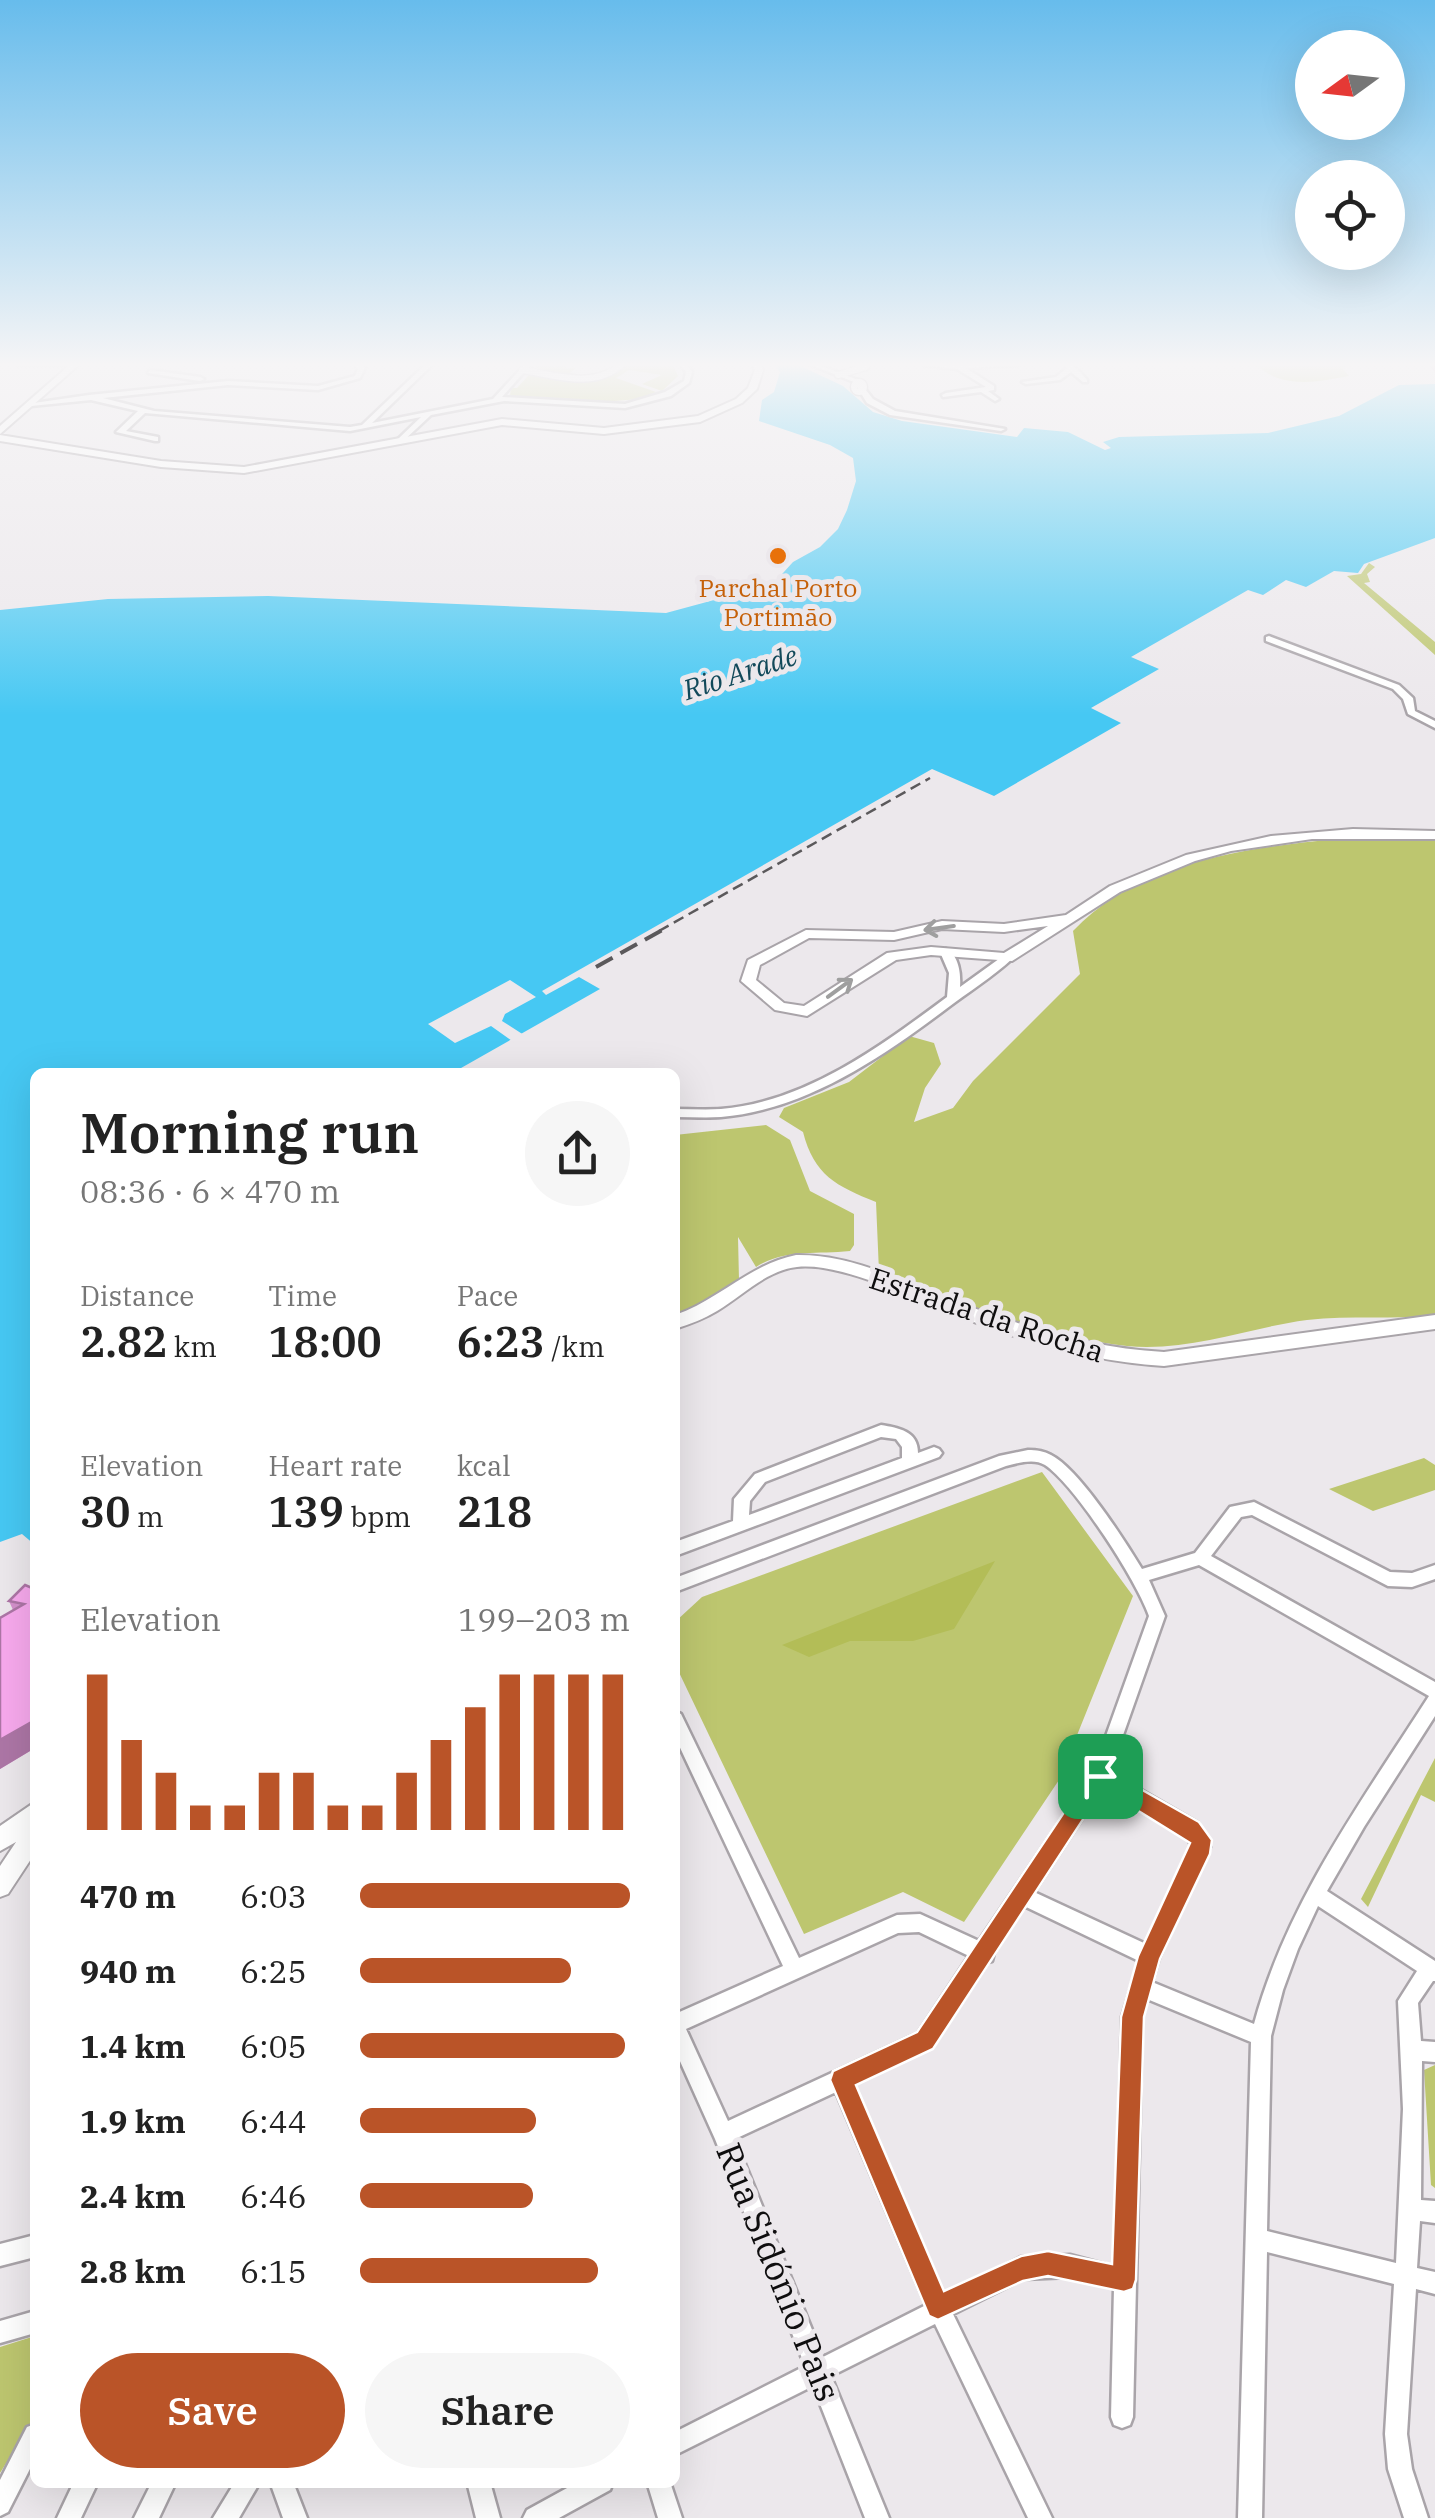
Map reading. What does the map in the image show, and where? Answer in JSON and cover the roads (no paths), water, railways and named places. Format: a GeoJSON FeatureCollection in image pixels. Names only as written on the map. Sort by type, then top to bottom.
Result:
{"type":"FeatureCollection","features":[{"type":"Feature","properties":{"kind":"street"},"geometry":{"type":"LineString","coordinates":[[1269,638],[1396,687],[1408,698],[1411,712],[1435,735]]}},
{"type":"Feature","properties":{"kind":"street"},"geometry":{"type":"LineString","coordinates":[[1411,712],[1435,725]]}},
{"type":"Feature","properties":{"kind":"street"},"geometry":{"type":"LineString","coordinates":[[680,1113],[751,1109],[822,1086],[1007,958],[1114,890],[1159,869],[1234,846],[1315,834],[1435,834]]}},
{"type":"Feature","properties":{"kind":"street"},"geometry":{"type":"LineString","coordinates":[[1007,958],[946,952],[892,956],[807,1010],[780,1008],[748,981],[753,963],[806,934],[894,936],[942,925],[1038,926],[1070,919]]}},
{"type":"Feature","properties":{"kind":"street"},"geometry":{"type":"LineString","coordinates":[[981,927],[1007,958]]}},
{"type":"Feature","properties":{"kind":"street"},"geometry":{"type":"LineString","coordinates":[[946,952],[955,972],[953,997]]}},
{"type":"Feature","properties":{"kind":"street","name":"Estrada da Rocha"},"geometry":{"type":"LineString","coordinates":[[680,1320],[720,1305],[776,1265],[811,1260],[870,1276],[1074,1348],[1137,1359],[1164,1359],[1435,1322]]}},
{"type":"Feature","properties":{"kind":"street"},"geometry":{"type":"LineString","coordinates":[[741,1524],[742,1499],[760,1478],[866,1436],[881,1431],[900,1434],[910,1444],[910,1462]]}},
{"type":"Feature","properties":{"kind":"street"},"geometry":{"type":"LineString","coordinates":[[680,1547],[934,1453]]}},
{"type":"Feature","properties":{"kind":"street"},"geometry":{"type":"LineString","coordinates":[[680,1583],[1004,1460],[1034,1456],[1062,1472],[1140,1576],[1157,1616],[1100,1776],[925,2040],[724,2134]]}},
{"type":"Feature","properties":{"kind":"street"},"geometry":{"type":"LineString","coordinates":[[1140,1576],[1200,1558],[1236,1512],[1254,1508],[1388,1579],[1412,1580],[1435,1572]]}},
{"type":"Feature","properties":{"kind":"street"},"geometry":{"type":"LineString","coordinates":[[1200,1558],[1435,1692]]}},
{"type":"Feature","properties":{"kind":"street"},"geometry":{"type":"LineString","coordinates":[[1250,2518],[1261,2036],[1290,1943],[1435,1701]]}},
{"type":"Feature","properties":{"kind":"street"},"geometry":{"type":"LineString","coordinates":[[680,1734],[795,1970]]}},
{"type":"Feature","properties":{"kind":"street"},"geometry":{"type":"LineString","coordinates":[[1100,1776],[1192,1829],[1201,1840],[1199,1854],[1150,1956],[1128,2047],[1122,2417]]}},
{"type":"Feature","properties":{"kind":"street"},"geometry":{"type":"LineString","coordinates":[[0,1840],[30,1817]]}},
{"type":"Feature","properties":{"kind":"street"},"geometry":{"type":"LineString","coordinates":[[0,1862],[30,1835]]}},
{"type":"Feature","properties":{"kind":"street"},"geometry":{"type":"LineString","coordinates":[[0,1886],[30,1838]]}},
{"type":"Feature","properties":{"kind":"street"},"geometry":{"type":"LineString","coordinates":[[1316,1894],[1432,1971],[1408,2001],[1424,2051],[1396,2434],[1400,2469],[1416,2518]]}},
{"type":"Feature","properties":{"kind":"street"},"geometry":{"type":"LineString","coordinates":[[1022,1896],[1150,1956]]}},
{"type":"Feature","properties":{"kind":"street"},"geometry":{"type":"LineString","coordinates":[[680,2024],[886,1927],[909,1922],[985,1954]]}},
{"type":"Feature","properties":{"kind":"street"},"geometry":{"type":"LineString","coordinates":[[1140,1987],[1261,2036]]}},
{"type":"Feature","properties":{"kind":"street","name":"Rua Sidónio Pais"},"geometry":{"type":"LineString","coordinates":[[680,2037],[724,2134],[877,2518]]}},
{"type":"Feature","properties":{"kind":"street"},"geometry":{"type":"LineString","coordinates":[[842,2080],[938,2307],[1040,2518]]}},
{"type":"Feature","properties":{"kind":"street"},"geometry":{"type":"LineString","coordinates":[[1410,2210],[1435,2212]]}},
{"type":"Feature","properties":{"kind":"street"},"geometry":{"type":"LineString","coordinates":[[1257,2239],[1435,2283]]}},
{"type":"Feature","properties":{"kind":"street"},"geometry":{"type":"LineString","coordinates":[[0,2255],[30,2247]]}},
{"type":"Feature","properties":{"kind":"street"},"geometry":{"type":"LineString","coordinates":[[680,2441],[1021,2268],[1048,2263],[1124,2280]]}},
{"type":"Feature","properties":{"kind":"street"},"geometry":{"type":"LineString","coordinates":[[0,2332],[30,2323]]}},
{"type":"Feature","properties":{"kind":"street"},"geometry":{"type":"LineString","coordinates":[[0,2504],[30,2445]]}},
{"type":"Feature","properties":{"kind":"street"},"geometry":{"type":"LineString","coordinates":[[69,2518],[83,2488]]}},
{"type":"Feature","properties":{"kind":"street"},"geometry":{"type":"LineString","coordinates":[[146,2518],[162,2488]]}},
{"type":"Feature","properties":{"kind":"street"},"geometry":{"type":"LineString","coordinates":[[225,2518],[245,2488]]}},
{"type":"Feature","properties":{"kind":"street"},"geometry":{"type":"LineString","coordinates":[[283,2488],[295,2518]]}},
{"type":"Feature","properties":{"kind":"street"},"geometry":{"type":"LineString","coordinates":[[480,2488],[488,2518]]}},
{"type":"Feature","properties":{"kind":"street"},"geometry":{"type":"LineString","coordinates":[[535,2518],[591,2488]]}},
{"type":"Feature","properties":{"kind":"street"},"geometry":{"type":"LineString","coordinates":[[660,2488],[670,2518]]}},
{"type":"Feature","properties":{"kind":"water","name":"Rio Arade"},"geometry":{"type":"Polygon","coordinates":[[[856,481],[1435,481],[1435,538],[1364,564],[1358,573],[1334,571],[1306,587],[1286,580],[1263,595],[1248,590],[1131,657],[1159,669],[1091,708],[1121,723],[994,796],[932,769],[542,991],[546,995],[579,977],[600,989],[461,1068],[30,1068],[30,1541],[22,1534],[0,1542],[0,610],[108,599],[268,596],[666,613],[773,584],[793,562],[820,547],[838,529],[856,481]]]}},
{"type":"Feature","properties":{"kind":"railway"},"geometry":{"type":"LineString","coordinates":[[659,931],[930,778]]}},
{"type":"Feature","properties":{"kind":"railway"},"geometry":{"type":"LineString","coordinates":[[596,967],[664,929]]}},
{"type":"Feature","properties":{"kind":"place","name":"Parchal Porto Portimão"},"geometry":{"type":"Point","coordinates":[778,556]}}]}
